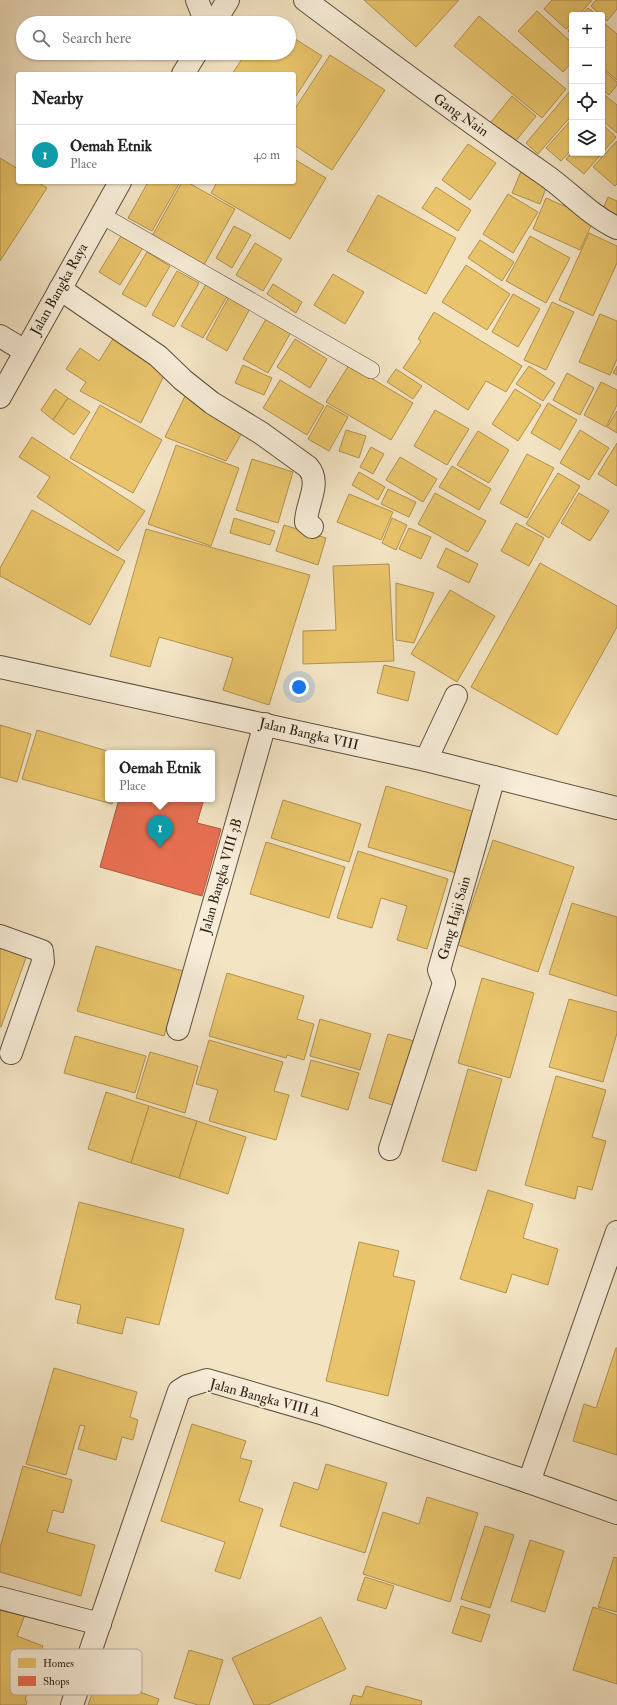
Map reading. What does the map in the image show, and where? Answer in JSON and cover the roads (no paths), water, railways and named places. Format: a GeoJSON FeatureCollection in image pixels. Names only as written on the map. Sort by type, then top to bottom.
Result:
{"type":"FeatureCollection","features":[{"type":"Feature","properties":{"kind":"street"},"geometry":{"type":"LineString","coordinates":[[197,0],[203,16]]}},
{"type":"Feature","properties":{"kind":"street"},"geometry":{"type":"LineString","coordinates":[[218,16],[228,0]]}},
{"type":"Feature","properties":{"kind":"street","name":"Gang Nain"},"geometry":{"type":"LineString","coordinates":[[306,0],[446,106],[552,180],[601,221],[617,228]]}},
{"type":"Feature","properties":{"kind":"street"},"geometry":{"type":"LineString","coordinates":[[184,72],[192,60]]}},
{"type":"Feature","properties":{"kind":"street","name":"Jalan Bangka Raya"},"geometry":{"type":"LineString","coordinates":[[0,397],[119,184]]}},
{"type":"Feature","properties":{"kind":"street"},"geometry":{"type":"LineString","coordinates":[[60,288],[158,356],[183,380],[212,403],[261,433],[308,467],[313,473],[315,481],[306,514],[306,522],[312,527]]}},
{"type":"Feature","properties":{"kind":"street"},"geometry":{"type":"LineString","coordinates":[[0,336],[25,351]]}},
{"type":"Feature","properties":{"kind":"street","name":"Jalan Bangka VIII"},"geometry":{"type":"LineString","coordinates":[[0,667],[426,760],[617,808]]}},
{"type":"Feature","properties":{"kind":"street"},"geometry":{"type":"LineString","coordinates":[[426,760],[456,696]]}},
{"type":"Feature","properties":{"kind":"street","name":"Jalan Bangka VIII 3B"},"geometry":{"type":"LineString","coordinates":[[178,1029],[265,724]]}},
{"type":"Feature","properties":{"kind":"street","name":"Gang Haji Sain"},"geometry":{"type":"LineString","coordinates":[[390,1149],[444,983],[439,970],[494,777]]}},
{"type":"Feature","properties":{"kind":"street"},"geometry":{"type":"LineString","coordinates":[[0,936],[42,951],[43,962],[11,1053]]}},
{"type":"Feature","properties":{"kind":"street"},"geometry":{"type":"LineString","coordinates":[[529,1482],[617,1232]]}},
{"type":"Feature","properties":{"kind":"street","name":"Jalan Bangka VIII A"},"geometry":{"type":"LineString","coordinates":[[91,1649],[179,1391],[187,1386],[207,1380],[324,1414],[617,1513]]}},
{"type":"Feature","properties":{"kind":"street"},"geometry":{"type":"LineString","coordinates":[[0,1598],[100,1624]]}},
{"type":"Feature","properties":{"kind":"street","name":"Jalan Bangka VIII A"},"geometry":{"type":"LineString","coordinates":[[72,1705],[75,1695]]}},
{"type":"Feature","properties":{"kind":"lane"},"geometry":{"type":"LineString","coordinates":[[101,215],[371,370]]}},
{"type":"Feature","properties":{"kind":"place","name":"Oemah Etnik"},"geometry":{"type":"Point","coordinates":[160,848]}}]}
